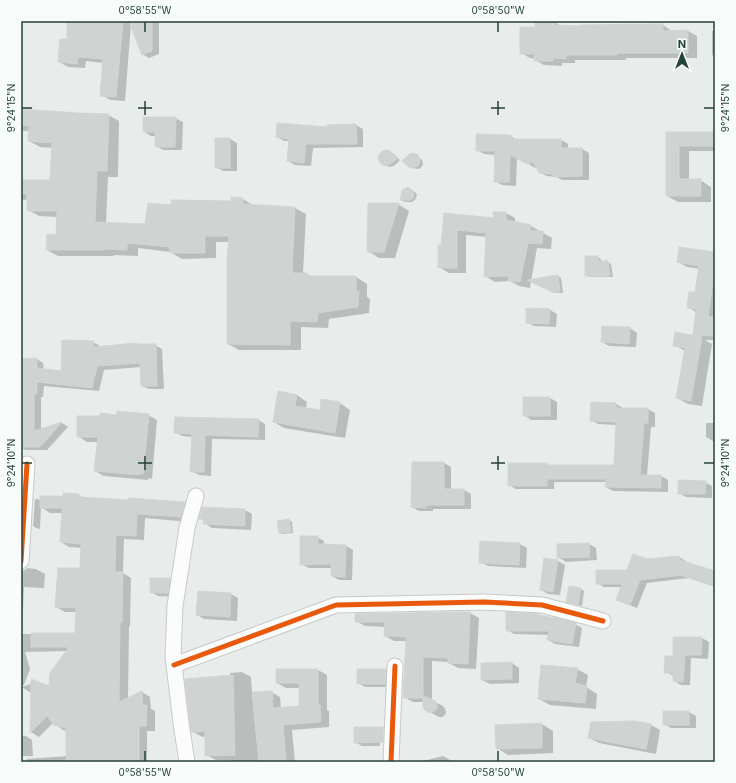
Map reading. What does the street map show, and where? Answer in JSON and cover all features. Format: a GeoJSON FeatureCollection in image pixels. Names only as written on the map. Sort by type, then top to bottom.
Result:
{"type":"FeatureCollection","features":[{"type":"Feature","properties":{"kind":"street"},"geometry":{"type":"LineString","coordinates":[[21,561],[27,464]]}},
{"type":"Feature","properties":{"kind":"street"},"geometry":{"type":"LineString","coordinates":[[187,762],[173,657],[175,606],[187,528],[196,496]]}},
{"type":"Feature","properties":{"kind":"street"},"geometry":{"type":"LineString","coordinates":[[174,665],[336,605],[484,602],[542,605],[603,621]]}},
{"type":"Feature","properties":{"kind":"street"},"geometry":{"type":"LineString","coordinates":[[391,762],[395,666]]}},
{"type":"Feature","properties":{"kind":"building"},"geometry":{"type":"Polygon","coordinates":[[[67,21],[123,21],[116,97],[100,96],[103,59],[78,57],[77,64],[58,62],[60,39],[67,39],[67,21]]]}},
{"type":"Feature","properties":{"kind":"building"},"geometry":{"type":"Polygon","coordinates":[[[129,21],[152,21],[152,51],[142,55],[129,21]]]}},
{"type":"Feature","properties":{"kind":"building"},"geometry":{"type":"Polygon","coordinates":[[[535,21],[554,21],[554,25],[581,26],[663,24],[663,31],[688,30],[688,53],[566,55],[566,59],[553,58],[553,61],[534,61],[534,54],[520,54],[520,27],[535,27],[535,21]]]}},
{"type":"Feature","properties":{"kind":"building"},"geometry":{"type":"Polygon","coordinates":[[[21,109],[109,114],[107,171],[97,171],[95,222],[145,224],[148,203],[171,205],[171,200],[231,201],[231,197],[243,198],[243,204],[295,207],[292,273],[307,273],[307,276],[356,276],[356,291],[359,292],[358,307],[318,313],[317,322],[290,321],[290,345],[227,344],[227,262],[229,236],[205,236],[205,253],[170,253],[170,247],[127,243],[127,250],[46,250],[47,234],[56,235],[57,211],[27,211],[27,194],[21,194],[21,180],[50,180],[52,143],[28,141],[29,126],[21,125],[21,109]]]}},
{"type":"Feature","properties":{"kind":"building"},"geometry":{"type":"Polygon","coordinates":[[[143,117],[176,117],[175,147],[155,147],[155,132],[143,132],[143,117]]]}},
{"type":"Feature","properties":{"kind":"building"},"geometry":{"type":"Polygon","coordinates":[[[277,123],[327,127],[327,125],[356,124],[357,144],[306,144],[304,163],[287,161],[289,139],[276,137],[277,123]]]}},
{"type":"Feature","properties":{"kind":"building"},"geometry":{"type":"Polygon","coordinates":[[[666,132],[715,132],[715,146],[679,146],[679,179],[701,179],[701,196],[666,196],[666,132]]]}},
{"type":"Feature","properties":{"kind":"building"},"geometry":{"type":"Polygon","coordinates":[[[476,134],[511,135],[511,139],[561,139],[561,148],[582,148],[582,176],[554,177],[552,174],[539,173],[533,162],[527,164],[510,155],[509,182],[494,182],[495,151],[476,151],[476,134]]]}},
{"type":"Feature","properties":{"kind":"building"},"geometry":{"type":"Polygon","coordinates":[[[215,138],[230,138],[230,168],[215,168],[215,138]]]}},
{"type":"Feature","properties":{"kind":"building"},"geometry":{"type":"Polygon","coordinates":[[[385,150],[390,151],[398,158],[385,166],[381,164],[378,157],[381,152],[385,150]]]}},
{"type":"Feature","properties":{"kind":"building"},"geometry":{"type":"Polygon","coordinates":[[[411,153],[418,155],[420,160],[418,166],[413,168],[409,167],[402,161],[411,153]]]}},
{"type":"Feature","properties":{"kind":"building"},"geometry":{"type":"Polygon","coordinates":[[[408,187],[413,191],[414,197],[411,200],[400,200],[402,190],[408,187]]]}},
{"type":"Feature","properties":{"kind":"building"},"geometry":{"type":"Polygon","coordinates":[[[368,203],[399,203],[384,252],[367,252],[368,203]]]}},
{"type":"Feature","properties":{"kind":"building"},"geometry":{"type":"Polygon","coordinates":[[[493,212],[506,212],[506,220],[531,225],[530,231],[543,231],[542,244],[528,243],[520,282],[508,281],[509,276],[484,277],[486,233],[457,230],[457,268],[438,268],[438,245],[441,245],[444,213],[494,218],[493,212]]]}},
{"type":"Feature","properties":{"kind":"building"},"geometry":{"type":"Polygon","coordinates":[[[679,247],[715,252],[715,267],[708,317],[715,317],[715,336],[693,335],[696,309],[687,308],[689,292],[695,292],[699,266],[677,262],[679,247]]]}},
{"type":"Feature","properties":{"kind":"building"},"geometry":{"type":"Polygon","coordinates":[[[585,256],[598,256],[598,261],[608,261],[610,276],[585,276],[585,256]]]}},
{"type":"Feature","properties":{"kind":"building"},"geometry":{"type":"Polygon","coordinates":[[[558,275],[560,292],[552,292],[527,280],[558,275]]]}},
{"type":"Feature","properties":{"kind":"building"},"geometry":{"type":"Polygon","coordinates":[[[526,308],[550,309],[549,324],[526,323],[526,308]]]}},
{"type":"Feature","properties":{"kind":"building"},"geometry":{"type":"Polygon","coordinates":[[[602,326],[630,327],[629,344],[601,342],[602,326]]]}},
{"type":"Feature","properties":{"kind":"building"},"geometry":{"type":"Polygon","coordinates":[[[675,332],[702,337],[691,401],[676,398],[685,348],[673,346],[675,332]]]}},
{"type":"Feature","properties":{"kind":"building"},"geometry":{"type":"Polygon","coordinates":[[[62,340],[94,341],[93,347],[137,343],[156,344],[157,386],[141,386],[140,363],[97,366],[92,388],[37,382],[37,394],[34,393],[34,431],[62,422],[40,447],[21,447],[21,359],[37,358],[37,368],[61,371],[62,340]]]}},
{"type":"Feature","properties":{"kind":"building"},"geometry":{"type":"Polygon","coordinates":[[[278,391],[297,395],[295,406],[320,410],[321,399],[340,402],[335,433],[273,422],[278,391]]]}},
{"type":"Feature","properties":{"kind":"building"},"geometry":{"type":"Polygon","coordinates":[[[523,397],[550,397],[550,416],[523,416],[523,397]]]}},
{"type":"Feature","properties":{"kind":"building"},"geometry":{"type":"Polygon","coordinates":[[[591,402],[616,403],[616,408],[648,408],[648,423],[644,423],[640,475],[661,475],[661,488],[605,487],[606,479],[547,479],[547,486],[508,486],[508,463],[547,463],[547,465],[614,465],[616,422],[590,421],[591,402]]]}},
{"type":"Feature","properties":{"kind":"building"},"geometry":{"type":"Polygon","coordinates":[[[117,411],[149,414],[143,474],[139,475],[94,471],[98,437],[77,437],[77,416],[100,416],[100,413],[117,415],[117,411]]]}},
{"type":"Feature","properties":{"kind":"building"},"geometry":{"type":"Polygon","coordinates":[[[175,417],[259,419],[258,437],[205,435],[204,472],[190,472],[192,434],[174,433],[175,417]]]}},
{"type":"Feature","properties":{"kind":"building"},"geometry":{"type":"Polygon","coordinates":[[[412,462],[444,462],[444,489],[464,489],[464,505],[426,505],[426,508],[411,507],[412,462]]]}},
{"type":"Feature","properties":{"kind":"building"},"geometry":{"type":"Polygon","coordinates":[[[678,480],[706,481],[705,494],[678,494],[678,480]]]}},
{"type":"Feature","properties":{"kind":"building"},"geometry":{"type":"Polygon","coordinates":[[[63,493],[79,494],[79,497],[128,500],[128,498],[185,502],[181,517],[137,514],[136,536],[116,535],[115,572],[123,572],[122,622],[120,622],[119,702],[142,691],[143,705],[147,705],[146,726],[139,726],[139,762],[66,762],[66,728],[54,725],[47,716],[30,733],[31,679],[49,686],[50,673],[69,647],[31,647],[31,633],[75,633],[76,608],[55,607],[58,568],[80,568],[81,544],[60,542],[62,508],[40,508],[40,496],[63,496],[63,493]]]}},
{"type":"Feature","properties":{"kind":"building"},"geometry":{"type":"Polygon","coordinates":[[[202,507],[245,509],[245,526],[203,524],[204,519],[199,519],[202,507]]]}},
{"type":"Feature","properties":{"kind":"building"},"geometry":{"type":"Polygon","coordinates":[[[289,519],[291,532],[279,533],[277,521],[289,519]]]}},
{"type":"Feature","properties":{"kind":"building"},"geometry":{"type":"Polygon","coordinates":[[[300,536],[318,536],[318,544],[346,545],[345,577],[331,576],[331,564],[300,565],[300,536]]]}},
{"type":"Feature","properties":{"kind":"building"},"geometry":{"type":"Polygon","coordinates":[[[480,541],[520,543],[519,565],[479,563],[480,541]]]}},
{"type":"Feature","properties":{"kind":"building"},"geometry":{"type":"Polygon","coordinates":[[[589,543],[590,557],[557,558],[557,544],[589,543]]]}},
{"type":"Feature","properties":{"kind":"building"},"geometry":{"type":"Polygon","coordinates":[[[633,554],[647,559],[679,556],[680,560],[715,571],[715,586],[681,575],[640,580],[630,605],[616,600],[622,584],[596,584],[596,570],[627,570],[633,554]]]}},
{"type":"Feature","properties":{"kind":"building"},"geometry":{"type":"Polygon","coordinates":[[[544,558],[558,560],[553,592],[540,590],[544,558]]]}},
{"type":"Feature","properties":{"kind":"building"},"geometry":{"type":"Polygon","coordinates":[[[150,578],[170,578],[168,593],[150,593],[150,578]]]}},
{"type":"Feature","properties":{"kind":"building"},"geometry":{"type":"Polygon","coordinates":[[[569,586],[581,588],[578,605],[566,602],[569,586]]]}},
{"type":"Feature","properties":{"kind":"building"},"geometry":{"type":"Polygon","coordinates":[[[198,591],[231,593],[230,617],[196,615],[198,591]]]}},
{"type":"Feature","properties":{"kind":"building"},"geometry":{"type":"Polygon","coordinates":[[[470,612],[468,664],[448,663],[448,658],[423,657],[423,696],[434,700],[437,703],[436,710],[429,713],[423,708],[423,698],[403,698],[406,637],[384,636],[385,622],[355,622],[355,614],[470,612]]]}},
{"type":"Feature","properties":{"kind":"building"},"geometry":{"type":"Polygon","coordinates":[[[506,612],[539,614],[576,623],[572,644],[547,640],[549,631],[506,631],[506,612]]]}},
{"type":"Feature","properties":{"kind":"building"},"geometry":{"type":"Polygon","coordinates":[[[673,637],[702,637],[701,655],[685,655],[683,682],[673,681],[673,673],[664,673],[665,656],[673,656],[673,637]]]}},
{"type":"Feature","properties":{"kind":"building"},"geometry":{"type":"Polygon","coordinates":[[[512,662],[512,679],[481,680],[481,663],[512,662]]]}},
{"type":"Feature","properties":{"kind":"building"},"geometry":{"type":"Polygon","coordinates":[[[541,665],[578,668],[575,683],[587,686],[585,703],[538,699],[541,665]]]}},
{"type":"Feature","properties":{"kind":"building"},"geometry":{"type":"Polygon","coordinates":[[[276,669],[318,669],[318,705],[320,704],[321,722],[283,725],[286,762],[259,762],[252,692],[272,691],[273,708],[299,706],[299,683],[276,683],[276,669]]]}},
{"type":"Feature","properties":{"kind":"building"},"geometry":{"type":"Polygon","coordinates":[[[357,669],[386,669],[385,684],[357,684],[357,669]]]}},
{"type":"Feature","properties":{"kind":"building"},"geometry":{"type":"Polygon","coordinates":[[[233,675],[235,755],[205,756],[205,731],[191,732],[185,679],[233,675]]]}},
{"type":"Feature","properties":{"kind":"building"},"geometry":{"type":"Polygon","coordinates":[[[663,711],[689,711],[689,725],[663,725],[663,711]]]}},
{"type":"Feature","properties":{"kind":"building"},"geometry":{"type":"Polygon","coordinates":[[[635,721],[651,724],[646,749],[588,738],[591,722],[635,721]]]}},
{"type":"Feature","properties":{"kind":"building"},"geometry":{"type":"Polygon","coordinates":[[[542,723],[542,748],[496,749],[495,725],[542,723]]]}},
{"type":"Feature","properties":{"kind":"building"},"geometry":{"type":"Polygon","coordinates":[[[354,727],[383,727],[383,742],[354,743],[354,727]]]}},
{"type":"Feature","properties":{"kind":"cycle path"},"geometry":{"type":"LineString","coordinates":[[21,561],[27,464]]}},
{"type":"Feature","properties":{"kind":"cycle path"},"geometry":{"type":"LineString","coordinates":[[174,665],[336,605],[484,602],[542,605],[603,621]]}},
{"type":"Feature","properties":{"kind":"cycle path"},"geometry":{"type":"LineString","coordinates":[[391,762],[395,666]]}}]}
